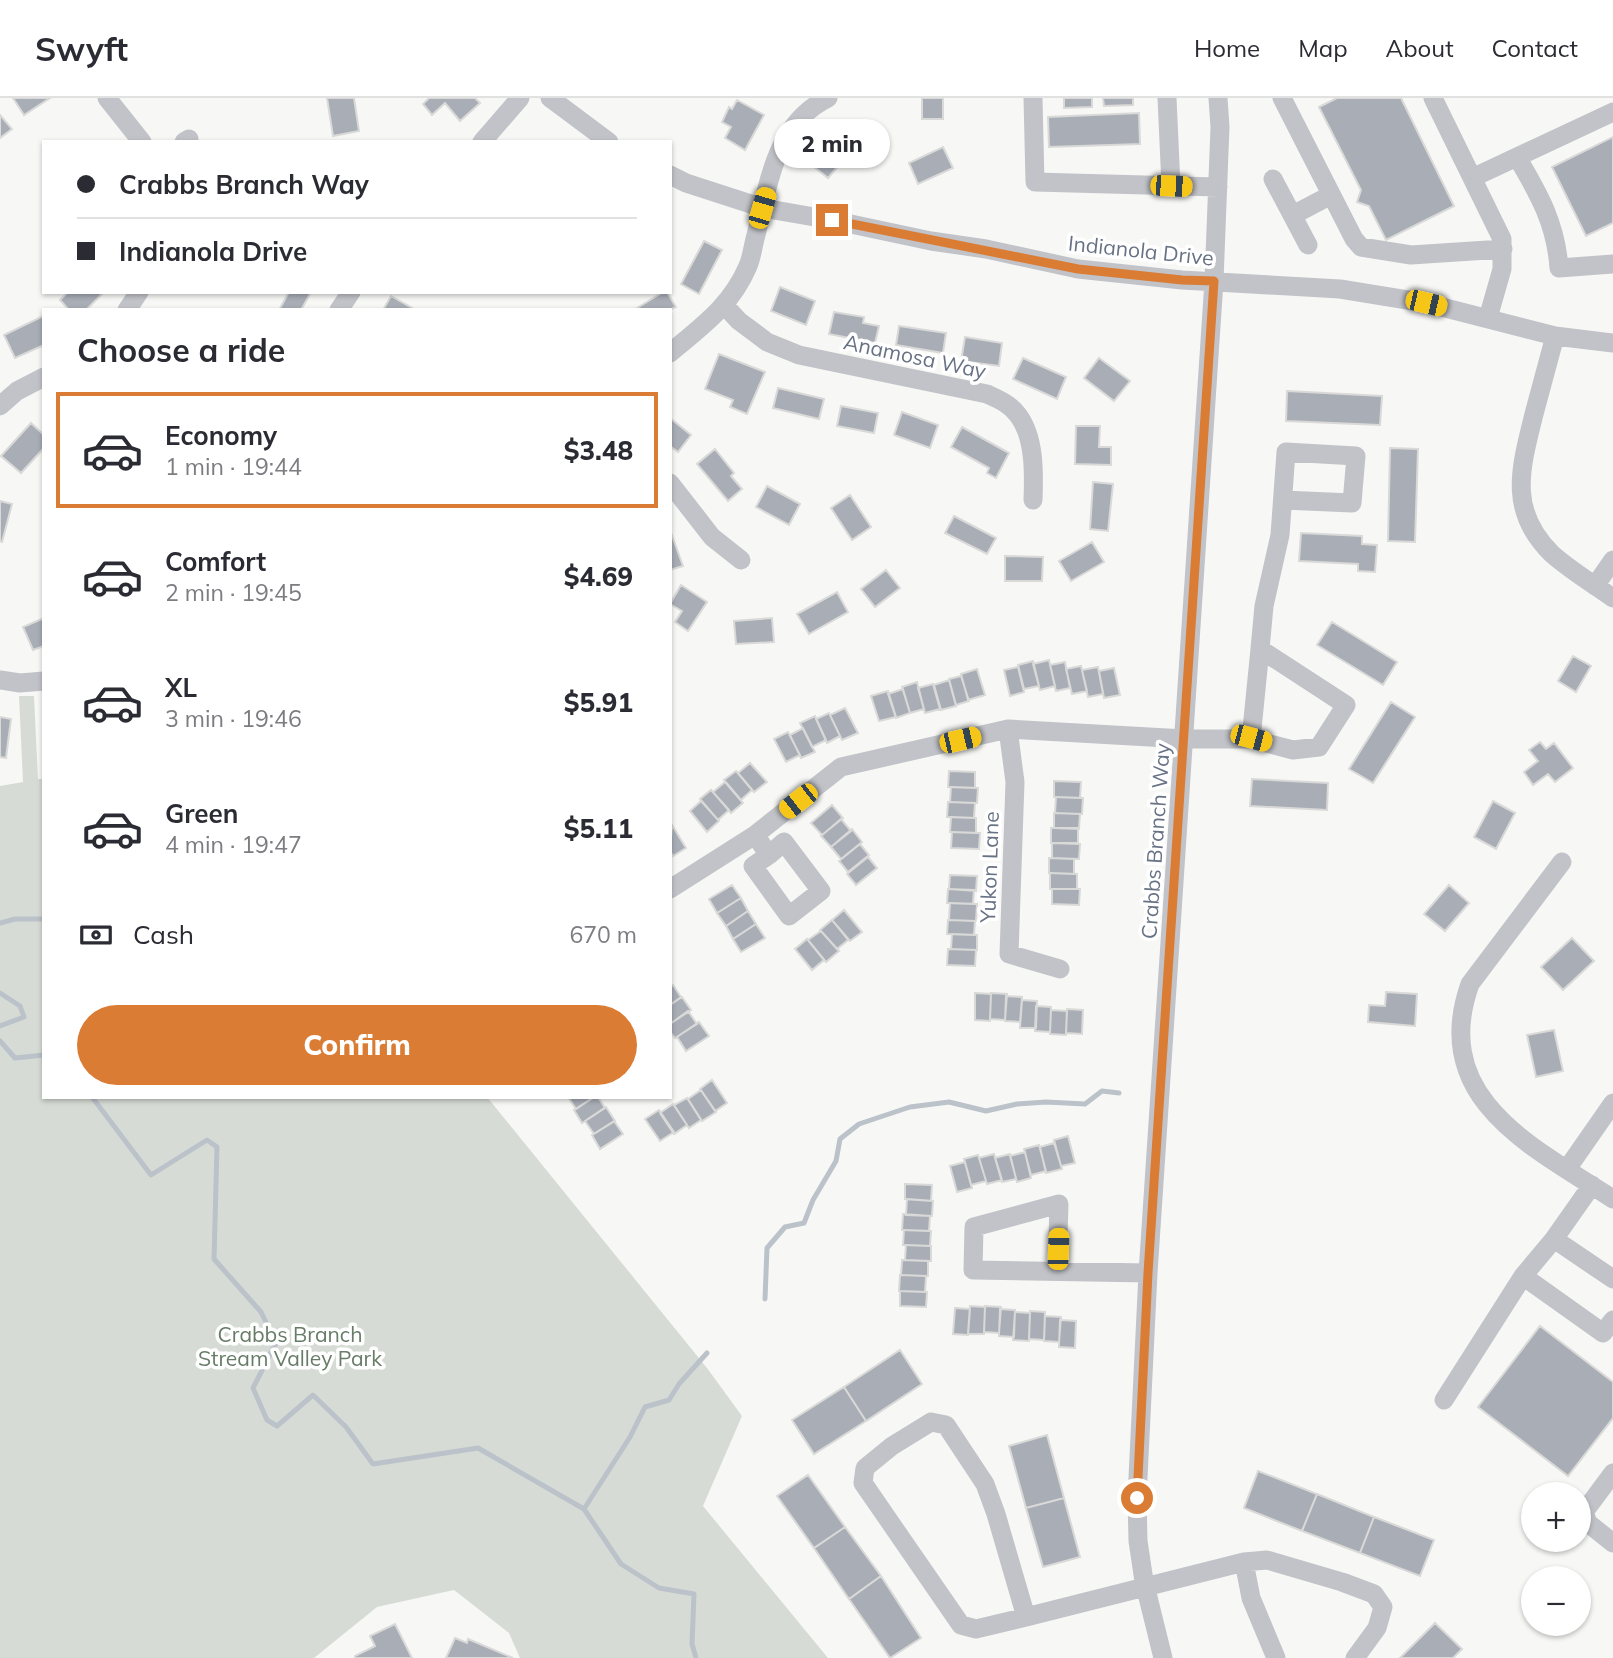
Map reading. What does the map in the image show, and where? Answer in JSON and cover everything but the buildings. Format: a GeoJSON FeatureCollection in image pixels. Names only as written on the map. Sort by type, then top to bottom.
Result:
{"type":"FeatureCollection","features":[{"type":"Feature","properties":{"kind":"street"},"geometry":{"type":"LineString","coordinates":[[107,98],[140,140]]}},
{"type":"Feature","properties":{"kind":"street"},"geometry":{"type":"LineString","coordinates":[[484,140],[520,98]]}},
{"type":"Feature","properties":{"kind":"street"},"geometry":{"type":"LineString","coordinates":[[550,98],[606,140]]}},
{"type":"Feature","properties":{"kind":"street"},"geometry":{"type":"LineString","coordinates":[[672,351],[726,306],[748,266],[782,142],[796,121],[816,104],[828,98]]}},
{"type":"Feature","properties":{"kind":"street"},"geometry":{"type":"LineString","coordinates":[[1033,98],[1035,182],[1217,187]]}},
{"type":"Feature","properties":{"kind":"street"},"geometry":{"type":"LineString","coordinates":[[1167,98],[1171,186]]}},
{"type":"Feature","properties":{"kind":"street","name":"Crabbs Branch Way"},"geometry":{"type":"LineString","coordinates":[[1163,1658],[1145,1586],[1138,1541],[1137,1498],[1148,1273],[1214,281],[1220,127],[1218,98]]}},
{"type":"Feature","properties":{"kind":"street"},"geometry":{"type":"LineString","coordinates":[[1282,98],[1354,239],[1361,247],[1411,255],[1503,249]]}},
{"type":"Feature","properties":{"kind":"street"},"geometry":{"type":"LineString","coordinates":[[1433,98],[1502,239],[1502,269],[1488,318]]}},
{"type":"Feature","properties":{"kind":"street"},"geometry":{"type":"LineString","coordinates":[[1472,178],[1613,112]]}},
{"type":"Feature","properties":{"kind":"street"},"geometry":{"type":"LineString","coordinates":[[1517,157],[1549,218],[1557,246],[1559,268],[1613,264]]}},
{"type":"Feature","properties":{"kind":"street","name":"Indianola Drive"},"geometry":{"type":"LineString","coordinates":[[672,176],[762,208],[986,249],[1078,269],[1169,279],[1340,289],[1393,297],[1555,336],[1613,344]]}},
{"type":"Feature","properties":{"kind":"street"},"geometry":{"type":"LineString","coordinates":[[1273,179],[1308,245]]}},
{"type":"Feature","properties":{"kind":"street"},"geometry":{"type":"LineString","coordinates":[[1293,215],[1331,195]]}},
{"type":"Feature","properties":{"kind":"street","name":"Anamosa Way"},"geometry":{"type":"LineString","coordinates":[[726,306],[739,321],[766,342],[799,355],[986,394],[1007,404],[1019,416],[1026,432],[1034,466],[1034,500]]}},
{"type":"Feature","properties":{"kind":"street"},"geometry":{"type":"LineString","coordinates":[[1555,336],[1520,468],[1522,500],[1526,515],[1539,538],[1553,554],[1613,598]]}},
{"type":"Feature","properties":{"kind":"street"},"geometry":{"type":"LineString","coordinates":[[0,406],[17,391],[42,378]]}},
{"type":"Feature","properties":{"kind":"street"},"geometry":{"type":"LineString","coordinates":[[672,486],[712,537],[741,560]]}},
{"type":"Feature","properties":{"kind":"street"},"geometry":{"type":"LineString","coordinates":[[1251,738],[1264,606],[1280,534],[1283,500]]}},
{"type":"Feature","properties":{"kind":"street"},"geometry":{"type":"LineString","coordinates":[[1595,586],[1613,560]]}},
{"type":"Feature","properties":{"kind":"street"},"geometry":{"type":"LineString","coordinates":[[672,888],[755,835],[841,767],[1008,729],[1185,738],[1251,738],[1293,750],[1318,747],[1346,705],[1261,649]]}},
{"type":"Feature","properties":{"kind":"street"},"geometry":{"type":"LineString","coordinates":[[0,680],[20,683],[42,681]]}},
{"type":"Feature","properties":{"kind":"street","name":"Yukon Lane"},"geometry":{"type":"LineString","coordinates":[[1008,729],[1014,782],[1009,954],[1060,969]]}},
{"type":"Feature","properties":{"kind":"street"},"geometry":{"type":"LineString","coordinates":[[755,835],[769,855]]}},
{"type":"Feature","properties":{"kind":"street"},"geometry":{"type":"LineString","coordinates":[[1562,862],[1470,984],[1464,1002],[1461,1030],[1464,1058],[1469,1077],[1499,1120],[1536,1149],[1613,1199]]}},
{"type":"Feature","properties":{"kind":"street"},"geometry":{"type":"LineString","coordinates":[[1567,1169],[1613,1103]]}},
{"type":"Feature","properties":{"kind":"street"},"geometry":{"type":"LineString","coordinates":[[1444,1400],[1523,1276],[1554,1239],[1592,1185]]}},
{"type":"Feature","properties":{"kind":"street"},"geometry":{"type":"LineString","coordinates":[[1057,1271],[1059,1204],[974,1227],[972,1270],[1148,1273]]}},
{"type":"Feature","properties":{"kind":"street"},"geometry":{"type":"LineString","coordinates":[[1554,1239],[1613,1279]]}},
{"type":"Feature","properties":{"kind":"street"},"geometry":{"type":"LineString","coordinates":[[1523,1276],[1604,1333],[1613,1320]]}},
{"type":"Feature","properties":{"kind":"street"},"geometry":{"type":"LineString","coordinates":[[1026,1617],[985,1484],[946,1425],[931,1422],[892,1446],[865,1468],[863,1483],[961,1625],[976,1629],[1026,1617],[1145,1586],[1244,1562],[1267,1560],[1374,1594],[1383,1607],[1377,1628],[1355,1658]]}},
{"type":"Feature","properties":{"kind":"street"},"geometry":{"type":"LineString","coordinates":[[1613,1473],[1584,1512],[1588,1523],[1613,1543]]}},
{"type":"Feature","properties":{"kind":"street"},"geometry":{"type":"LineString","coordinates":[[1244,1562],[1251,1598],[1276,1658]]}},
{"type":"Feature","properties":{"kind":"green space","name":"Crabbs Branch Stream Valley Park"},"geometry":{"type":"Polygon","coordinates":[[[19,696],[34,696],[38,779],[42,779],[42,1099],[489,1099],[707,1368],[742,1416],[703,1506],[828,1658],[520,1658],[509,1633],[454,1590],[377,1607],[314,1658],[0,1658],[0,786],[23,782],[19,696]]]}},
{"type":"Feature","properties":{"kind":"waterway"},"geometry":{"type":"LineString","coordinates":[[0,923],[15,919],[42,919]]}},
{"type":"Feature","properties":{"kind":"waterway"},"geometry":{"type":"LineString","coordinates":[[0,993],[20,1006],[24,1017],[0,1026]]}},
{"type":"Feature","properties":{"kind":"waterway"},"geometry":{"type":"LineString","coordinates":[[0,1041],[15,1058],[42,1055]]}},
{"type":"Feature","properties":{"kind":"waterway"},"geometry":{"type":"LineString","coordinates":[[765,1299],[767,1248],[785,1227],[804,1223],[813,1200],[836,1161],[840,1139],[859,1124],[910,1107],[949,1102],[986,1111],[1017,1104],[1085,1104],[1102,1091],[1119,1093]]}},
{"type":"Feature","properties":{"kind":"waterway"},"geometry":{"type":"LineString","coordinates":[[94,1099],[151,1175],[207,1140],[217,1147],[214,1259],[261,1312],[276,1343],[253,1388],[267,1420],[277,1426],[313,1395],[346,1427],[373,1464],[478,1448],[584,1509],[621,1564],[659,1588],[694,1594],[692,1644],[696,1658]]}},
{"type":"Feature","properties":{"kind":"waterway"},"geometry":{"type":"LineString","coordinates":[[584,1509],[630,1437],[645,1407],[669,1400],[679,1384],[707,1353]]}},
{"type":"Feature","properties":{"kind":"route"},"geometry":{"type":"LineString","coordinates":[[832,220],[1078,269],[1214,281],[1148,1273],[1137,1498]]}}]}
